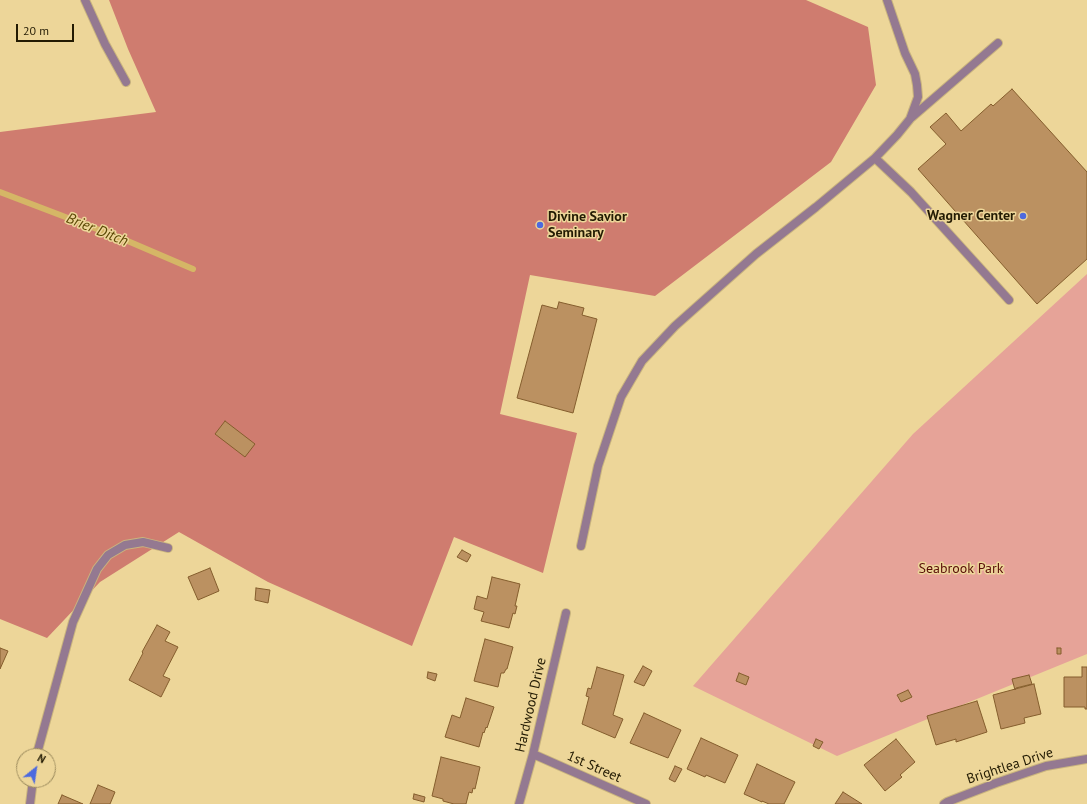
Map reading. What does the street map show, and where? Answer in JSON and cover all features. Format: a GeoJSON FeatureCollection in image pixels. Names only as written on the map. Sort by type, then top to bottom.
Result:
{"type":"FeatureCollection","features":[{"type":"Feature","properties":{"kind":"street"},"geometry":{"type":"LineString","coordinates":[[85,0],[105,44],[126,82]]}},
{"type":"Feature","properties":{"kind":"street"},"geometry":{"type":"LineString","coordinates":[[887,0],[905,53],[915,74],[918,97],[910,119]]}},
{"type":"Feature","properties":{"kind":"street"},"geometry":{"type":"LineString","coordinates":[[581,546],[598,466],[621,397],[642,361],[675,326],[756,254],[875,158],[910,119],[998,43]]}},
{"type":"Feature","properties":{"kind":"street"},"geometry":{"type":"LineString","coordinates":[[875,158],[911,192],[1009,300]]}},
{"type":"Feature","properties":{"kind":"street"},"geometry":{"type":"LineString","coordinates":[[38,748],[73,622],[97,569],[108,555],[125,545],[143,542],[168,548]]}},
{"type":"Feature","properties":{"kind":"street","name":"Hardwood Drive"},"geometry":{"type":"LineString","coordinates":[[519,804],[533,754],[566,612]]}},
{"type":"Feature","properties":{"kind":"street","name":"1st Street"},"geometry":{"type":"LineString","coordinates":[[533,754],[646,804]]}},
{"type":"Feature","properties":{"kind":"street","name":"Brightlea Drive"},"geometry":{"type":"LineString","coordinates":[[944,804],[1046,766],[1087,759]]}},
{"type":"Feature","properties":{"kind":"street"},"geometry":{"type":"LineString","coordinates":[[30,804],[32,788]]}},
{"type":"Feature","properties":{"kind":"green space","name":"Seabrook Park"},"geometry":{"type":"Polygon","coordinates":[[[1087,274],[1087,654],[837,756],[693,686],[913,434],[1087,274]]]}},
{"type":"Feature","properties":{"kind":"shaded area"},"geometry":{"type":"Polygon","coordinates":[[[109,0],[806,0],[868,27],[876,85],[831,162],[655,296],[530,275],[500,414],[577,433],[543,573],[454,537],[412,646],[268,582],[179,532],[100,582],[47,638],[0,619],[0,132],[156,112],[128,49],[109,0]]]}},
{"type":"Feature","properties":{"kind":"building","name":"Wagner Center"},"geometry":{"type":"Polygon","coordinates":[[[1012,89],[1087,172],[1087,259],[1037,304],[918,169],[946,144],[930,127],[946,113],[961,131],[991,104],[993,106],[1012,89]]]}},
{"type":"Feature","properties":{"kind":"building"},"geometry":{"type":"Polygon","coordinates":[[[559,302],[584,308],[582,315],[597,319],[573,413],[517,398],[542,305],[557,309],[559,302]]]}},
{"type":"Feature","properties":{"kind":"building"},"geometry":{"type":"Polygon","coordinates":[[[225,421],[255,444],[245,457],[215,434],[225,421]]]}},
{"type":"Feature","properties":{"kind":"building"},"geometry":{"type":"Polygon","coordinates":[[[462,550],[471,555],[467,562],[457,557],[462,550]]]}},
{"type":"Feature","properties":{"kind":"building"},"geometry":{"type":"Polygon","coordinates":[[[210,568],[219,591],[198,600],[188,577],[210,568]]]}},
{"type":"Feature","properties":{"kind":"building"},"geometry":{"type":"Polygon","coordinates":[[[492,577],[520,584],[515,606],[517,606],[515,614],[513,613],[509,628],[481,621],[484,612],[474,609],[477,596],[487,599],[492,577]]]}},
{"type":"Feature","properties":{"kind":"building"},"geometry":{"type":"Polygon","coordinates":[[[256,588],[270,590],[268,603],[255,600],[256,588]]]}},
{"type":"Feature","properties":{"kind":"building"},"geometry":{"type":"Polygon","coordinates":[[[157,625],[170,632],[165,641],[178,647],[163,676],[170,679],[161,697],[129,680],[157,625]]]}},
{"type":"Feature","properties":{"kind":"building"},"geometry":{"type":"Polygon","coordinates":[[[485,639],[513,647],[507,669],[504,673],[501,673],[498,687],[474,681],[485,639]]]}},
{"type":"Feature","properties":{"kind":"building"},"geometry":{"type":"Polygon","coordinates":[[[0,648],[8,651],[0,669],[0,648]]]}},
{"type":"Feature","properties":{"kind":"building"},"geometry":{"type":"Polygon","coordinates":[[[1057,648],[1061,648],[1061,654],[1057,654],[1057,648]]]}},
{"type":"Feature","properties":{"kind":"building"},"geometry":{"type":"Polygon","coordinates":[[[643,666],[652,671],[644,686],[634,682],[643,666]]]}},
{"type":"Feature","properties":{"kind":"building"},"geometry":{"type":"Polygon","coordinates":[[[597,667],[624,675],[613,715],[623,719],[615,738],[582,724],[589,697],[586,696],[588,688],[591,689],[597,667]]]}},
{"type":"Feature","properties":{"kind":"building"},"geometry":{"type":"Polygon","coordinates":[[[1082,667],[1087,667],[1087,709],[1085,709],[1085,707],[1064,707],[1064,677],[1082,677],[1082,667]]]}},
{"type":"Feature","properties":{"kind":"building"},"geometry":{"type":"Polygon","coordinates":[[[428,672],[437,674],[435,681],[427,678],[428,672]]]}},
{"type":"Feature","properties":{"kind":"building"},"geometry":{"type":"Polygon","coordinates":[[[739,673],[749,677],[746,685],[736,681],[739,673]]]}},
{"type":"Feature","properties":{"kind":"building"},"geometry":{"type":"Polygon","coordinates":[[[1029,675],[1032,684],[1016,688],[1015,690],[1012,679],[1029,675]]]}},
{"type":"Feature","properties":{"kind":"building"},"geometry":{"type":"Polygon","coordinates":[[[1034,684],[1041,714],[1024,718],[1025,723],[1001,729],[993,695],[1034,684]]]}},
{"type":"Feature","properties":{"kind":"building"},"geometry":{"type":"Polygon","coordinates":[[[908,690],[912,697],[901,702],[897,695],[908,690]]]}},
{"type":"Feature","properties":{"kind":"building"},"geometry":{"type":"Polygon","coordinates":[[[466,698],[494,707],[487,728],[486,727],[484,733],[483,732],[479,747],[445,737],[452,715],[460,718],[466,698]]]}},
{"type":"Feature","properties":{"kind":"building"},"geometry":{"type":"Polygon","coordinates":[[[977,701],[987,732],[956,742],[956,739],[936,745],[927,716],[977,701]]]}},
{"type":"Feature","properties":{"kind":"building"},"geometry":{"type":"Polygon","coordinates":[[[644,713],[681,730],[668,758],[630,743],[644,713]]]}},
{"type":"Feature","properties":{"kind":"building"},"geometry":{"type":"Polygon","coordinates":[[[701,738],[738,755],[725,783],[706,775],[705,777],[687,769],[701,738]]]}},
{"type":"Feature","properties":{"kind":"building"},"geometry":{"type":"Polygon","coordinates":[[[816,739],[823,742],[819,749],[813,746],[816,739]]]}},
{"type":"Feature","properties":{"kind":"building"},"geometry":{"type":"Polygon","coordinates":[[[896,739],[915,762],[900,775],[902,777],[885,791],[864,765],[896,739]]]}},
{"type":"Feature","properties":{"kind":"building"},"geometry":{"type":"Polygon","coordinates":[[[441,757],[480,767],[475,789],[473,788],[472,793],[469,792],[466,804],[454,804],[432,796],[441,757]]]}},
{"type":"Feature","properties":{"kind":"building"},"geometry":{"type":"Polygon","coordinates":[[[757,764],[795,782],[784,804],[769,804],[744,794],[757,764]]]}},
{"type":"Feature","properties":{"kind":"building"},"geometry":{"type":"Polygon","coordinates":[[[675,766],[682,769],[675,782],[669,779],[675,766]]]}},
{"type":"Feature","properties":{"kind":"building"},"geometry":{"type":"Polygon","coordinates":[[[98,785],[115,792],[110,804],[90,804],[98,785]]]}},
{"type":"Feature","properties":{"kind":"building"},"geometry":{"type":"Polygon","coordinates":[[[843,792],[862,804],[835,804],[843,792]]]}},
{"type":"Feature","properties":{"kind":"building"},"geometry":{"type":"Polygon","coordinates":[[[414,794],[425,797],[424,802],[413,799],[414,794]]]}},
{"type":"Feature","properties":{"kind":"building"},"geometry":{"type":"Polygon","coordinates":[[[62,795],[83,804],[58,804],[62,795]]]}},
{"type":"Feature","properties":{"kind":"waterway","name":"Brier Ditch"},"geometry":{"type":"LineString","coordinates":[[0,192],[123,239],[193,269]]}},
{"type":"Feature","properties":{"kind":"place","name":"Wagner Center"},"geometry":{"type":"Point","coordinates":[1023,216]}},
{"type":"Feature","properties":{"kind":"place","name":"Divine Savior Seminary"},"geometry":{"type":"Point","coordinates":[540,225]}}]}
